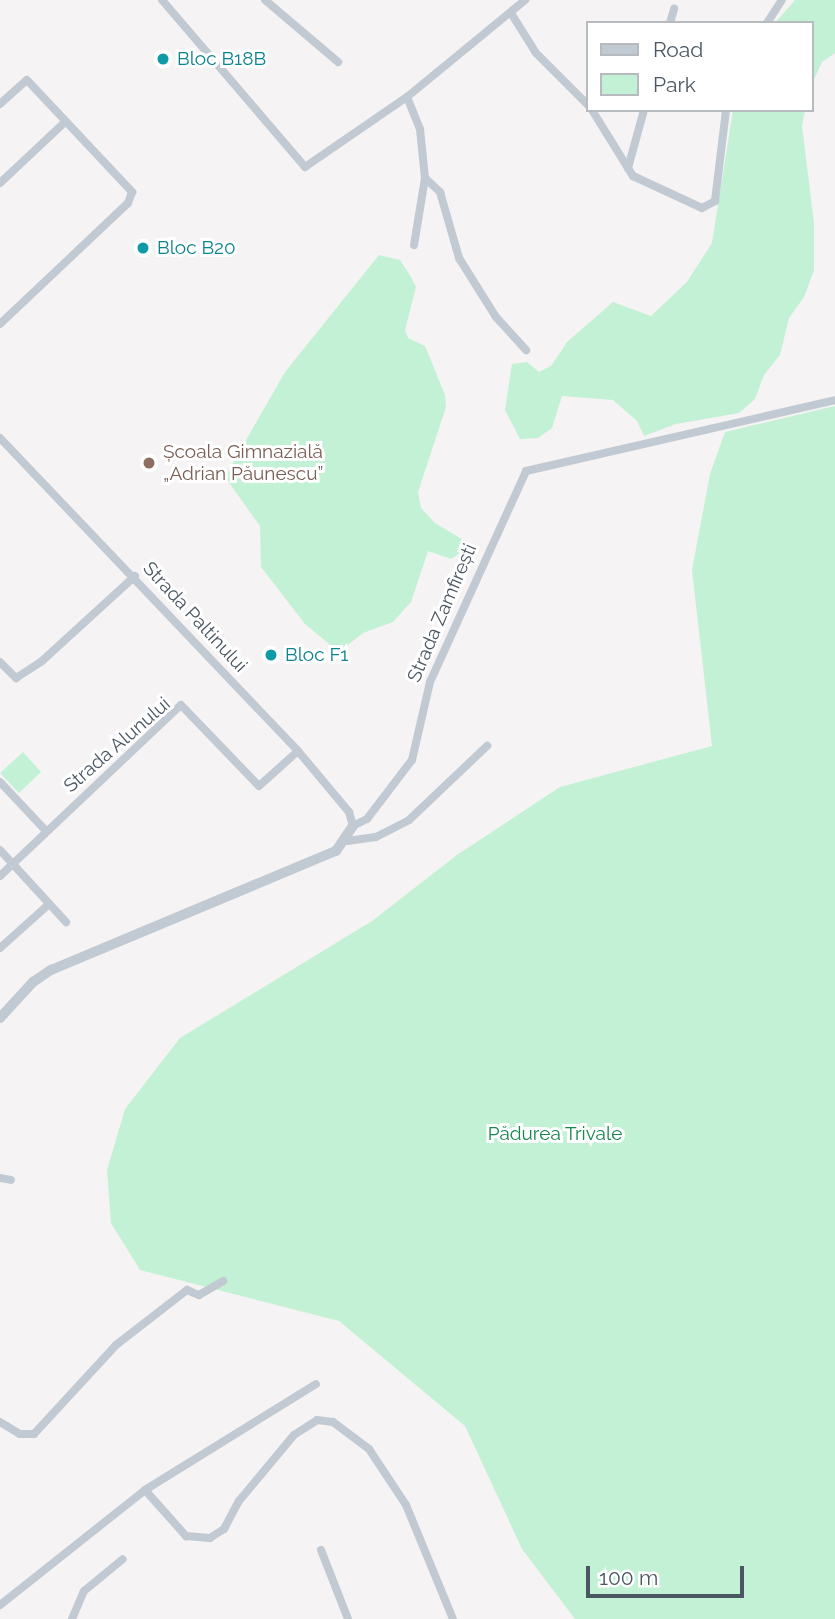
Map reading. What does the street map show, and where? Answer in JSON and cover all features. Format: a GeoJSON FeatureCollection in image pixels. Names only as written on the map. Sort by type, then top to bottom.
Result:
{"type":"FeatureCollection","features":[{"type":"Feature","properties":{"kind":"street"},"geometry":{"type":"LineString","coordinates":[[162,0],[305,167],[407,97],[525,0]]}},
{"type":"Feature","properties":{"kind":"street"},"geometry":{"type":"LineString","coordinates":[[265,0],[338,62]]}},
{"type":"Feature","properties":{"kind":"street"},"geometry":{"type":"LineString","coordinates":[[768,21],[782,0]]}},
{"type":"Feature","properties":{"kind":"street"},"geometry":{"type":"LineString","coordinates":[[671,21],[674,9]]}},
{"type":"Feature","properties":{"kind":"street"},"geometry":{"type":"LineString","coordinates":[[511,13],[536,53],[586,103]]}},
{"type":"Feature","properties":{"kind":"street"},"geometry":{"type":"LineString","coordinates":[[0,104],[27,80],[132,192],[128,202],[0,324]]}},
{"type":"Feature","properties":{"kind":"street"},"geometry":{"type":"LineString","coordinates":[[407,97],[420,129],[425,178],[414,245]]}},
{"type":"Feature","properties":{"kind":"street"},"geometry":{"type":"LineString","coordinates":[[593,112],[628,167],[643,184],[708,207],[717,193],[726,112]]}},
{"type":"Feature","properties":{"kind":"street"},"geometry":{"type":"LineString","coordinates":[[628,167],[644,112]]}},
{"type":"Feature","properties":{"kind":"street"},"geometry":{"type":"LineString","coordinates":[[0,183],[65,122]]}},
{"type":"Feature","properties":{"kind":"street"},"geometry":{"type":"LineString","coordinates":[[425,178],[440,192],[459,258],[496,317],[526,350]]}},
{"type":"Feature","properties":{"kind":"street","name":"Strada Zamfirești"},"geometry":{"type":"LineString","coordinates":[[347,841],[354,826],[367,819],[412,760],[430,682],[526,471],[835,400]]}},
{"type":"Feature","properties":{"kind":"street","name":"Strada Paltinului"},"geometry":{"type":"LineString","coordinates":[[0,438],[135,576],[298,751],[349,812],[354,826]]}},
{"type":"Feature","properties":{"kind":"street"},"geometry":{"type":"LineString","coordinates":[[0,662],[16,678],[42,661],[135,576]]}},
{"type":"Feature","properties":{"kind":"street","name":"Strada Alunului"},"geometry":{"type":"LineString","coordinates":[[0,876],[181,705],[258,786],[298,751]]}},
{"type":"Feature","properties":{"kind":"street"},"geometry":{"type":"LineString","coordinates":[[0,1018],[33,982],[51,970],[336,851],[347,841],[376,837],[409,820],[487,746]]}},
{"type":"Feature","properties":{"kind":"street"},"geometry":{"type":"LineString","coordinates":[[0,782],[46,831]]}},
{"type":"Feature","properties":{"kind":"street"},"geometry":{"type":"LineString","coordinates":[[0,850],[66,922]]}},
{"type":"Feature","properties":{"kind":"street"},"geometry":{"type":"LineString","coordinates":[[0,948],[49,904]]}},
{"type":"Feature","properties":{"kind":"street"},"geometry":{"type":"LineString","coordinates":[[0,1178],[12,1180]]}},
{"type":"Feature","properties":{"kind":"street"},"geometry":{"type":"LineString","coordinates":[[0,1422],[20,1434],[34,1434],[116,1345],[187,1290],[199,1295],[223,1281]]}},
{"type":"Feature","properties":{"kind":"street"},"geometry":{"type":"LineString","coordinates":[[0,1605],[145,1490],[316,1384]]}},
{"type":"Feature","properties":{"kind":"street"},"geometry":{"type":"LineString","coordinates":[[145,1490],[186,1536],[210,1538],[224,1529],[239,1501],[294,1435],[317,1420],[333,1422],[369,1449],[406,1505],[453,1619]]}},
{"type":"Feature","properties":{"kind":"street"},"geometry":{"type":"LineString","coordinates":[[321,1550],[348,1619]]}},
{"type":"Feature","properties":{"kind":"street"},"geometry":{"type":"LineString","coordinates":[[72,1619],[84,1591],[123,1559]]}},
{"type":"Feature","properties":{"kind":"green space"},"geometry":{"type":"Polygon","coordinates":[[[795,0],[835,0],[835,53],[822,62],[814,80],[814,21],[777,21],[795,0]]]}},
{"type":"Feature","properties":{"kind":"green space"},"geometry":{"type":"Polygon","coordinates":[[[733,112],[805,112],[802,126],[814,223],[814,270],[804,297],[789,318],[780,355],[764,375],[755,399],[739,413],[676,424],[644,436],[637,421],[613,400],[562,396],[552,428],[538,438],[520,439],[505,410],[512,364],[527,362],[539,372],[551,366],[567,342],[613,302],[651,316],[687,282],[712,243],[733,112]]]}},
{"type":"Feature","properties":{"kind":"green space"},"geometry":{"type":"Polygon","coordinates":[[[379,255],[400,260],[416,287],[405,330],[408,338],[425,346],[445,395],[446,407],[418,492],[421,508],[435,523],[465,541],[460,553],[451,559],[428,551],[411,602],[393,622],[363,633],[339,652],[305,624],[261,567],[260,526],[225,477],[285,372],[379,255]]]}},
{"type":"Feature","properties":{"kind":"green space","name":"Pădurea Trivale"},"geometry":{"type":"Polygon","coordinates":[[[835,406],[835,1619],[575,1619],[522,1549],[465,1426],[339,1321],[140,1270],[111,1223],[107,1170],[125,1109],[180,1038],[372,921],[457,855],[560,787],[712,746],[692,570],[710,474],[725,432],[835,406]]]}},
{"type":"Feature","properties":{"kind":"green space"},"geometry":{"type":"Polygon","coordinates":[[[23,752],[41,772],[19,793],[0,773],[23,752]]]}},
{"type":"Feature","properties":{"kind":"place","name":"Bloc B18B"},"geometry":{"type":"Point","coordinates":[163,59]}},
{"type":"Feature","properties":{"kind":"place","name":"Bloc B20"},"geometry":{"type":"Point","coordinates":[143,248]}},
{"type":"Feature","properties":{"kind":"place","name":"Școala Gimnazială „Adrian Păunescu”"},"geometry":{"type":"Point","coordinates":[149,463]}},
{"type":"Feature","properties":{"kind":"place","name":"Bloc F1"},"geometry":{"type":"Point","coordinates":[271,655]}}]}
